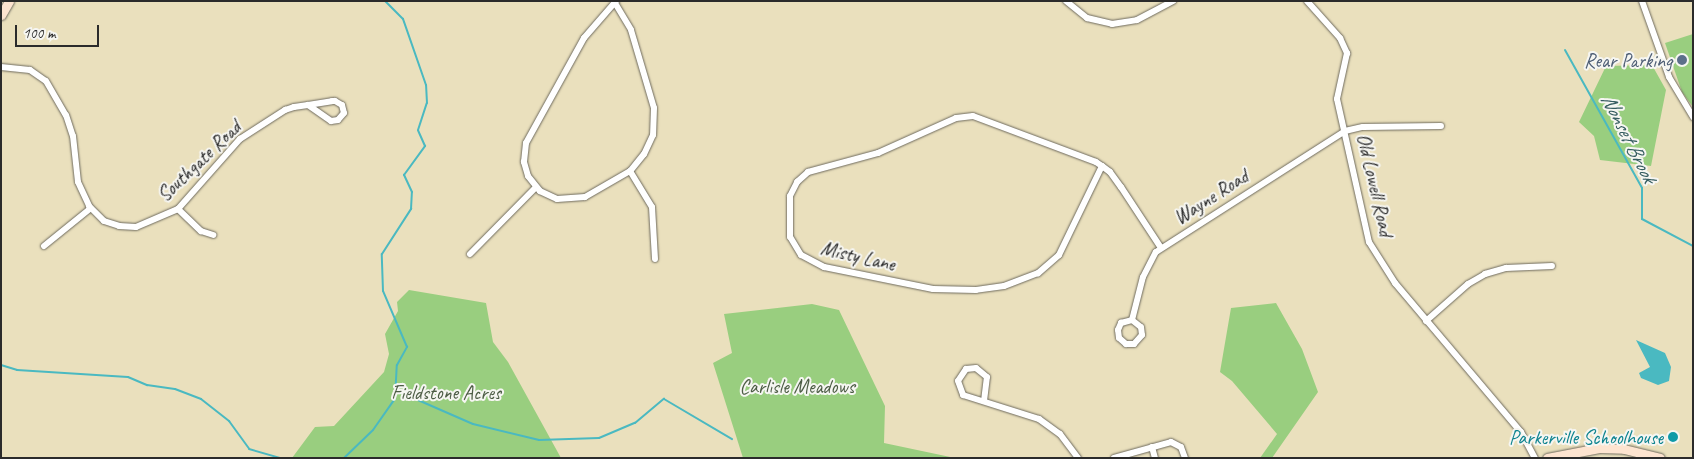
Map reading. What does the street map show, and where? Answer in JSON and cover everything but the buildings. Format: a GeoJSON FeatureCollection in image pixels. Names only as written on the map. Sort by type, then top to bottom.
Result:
{"type":"FeatureCollection","features":[{"type":"Feature","properties":{"kind":"main road"},"geometry":{"type":"LineString","coordinates":[[1,15],[9,1]]}},
{"type":"Feature","properties":{"kind":"main road"},"geometry":{"type":"LineString","coordinates":[[1547,458],[1599,448],[1624,449],[1660,458]]}},
{"type":"Feature","properties":{"kind":"street"},"geometry":{"type":"LineString","coordinates":[[1066,1],[1087,18],[1112,24],[1137,20],[1173,1]]}},
{"type":"Feature","properties":{"kind":"street","name":"Old Lowell Road"},"geometry":{"type":"LineString","coordinates":[[1307,1],[1340,38],[1347,52],[1337,99],[1369,242],[1395,283],[1521,432],[1535,458]]}},
{"type":"Feature","properties":{"kind":"street"},"geometry":{"type":"LineString","coordinates":[[1642,1],[1669,77],[1693,117]]}},
{"type":"Feature","properties":{"kind":"street"},"geometry":{"type":"LineString","coordinates":[[616,2],[631,30],[654,112],[650,142],[630,171],[576,200],[557,199],[536,188],[524,162],[528,138],[584,38],[616,2]]}},
{"type":"Feature","properties":{"kind":"street","name":"Southgate Road"},"geometry":{"type":"LineString","coordinates":[[1,67],[30,70],[46,81],[66,115],[74,136],[78,182],[91,208],[104,221],[136,227],[178,209],[240,140],[285,110],[308,105],[337,101],[343,107],[344,113],[338,120],[331,121],[308,105]]}},
{"type":"Feature","properties":{"kind":"street","name":"Misty Lane"},"geometry":{"type":"LineString","coordinates":[[1102,166],[1059,255],[1038,274],[1004,286],[976,290],[935,290],[824,266],[801,256],[790,237],[790,196],[797,182],[808,172],[878,153],[962,116],[978,116],[1081,154],[1102,166],[1121,187],[1161,248]]}},
{"type":"Feature","properties":{"kind":"street"},"geometry":{"type":"LineString","coordinates":[[1345,131],[1363,127],[1441,126]]}},
{"type":"Feature","properties":{"kind":"street","name":"Wayne Road"},"geometry":{"type":"LineString","coordinates":[[1132,320],[1146,270],[1161,248],[1345,131]]}},
{"type":"Feature","properties":{"kind":"street"},"geometry":{"type":"LineString","coordinates":[[630,171],[652,208],[656,259]]}},
{"type":"Feature","properties":{"kind":"street"},"geometry":{"type":"LineString","coordinates":[[470,254],[536,188]]}},
{"type":"Feature","properties":{"kind":"street"},"geometry":{"type":"LineString","coordinates":[[44,246],[91,208]]}},
{"type":"Feature","properties":{"kind":"street"},"geometry":{"type":"LineString","coordinates":[[178,209],[201,231],[213,235]]}},
{"type":"Feature","properties":{"kind":"street"},"geometry":{"type":"LineString","coordinates":[[1426,321],[1468,284],[1485,274],[1512,267],[1552,266]]}},
{"type":"Feature","properties":{"kind":"street"},"geometry":{"type":"LineString","coordinates":[[984,402],[987,378],[976,368],[966,369],[959,376],[960,391],[968,397],[1046,423],[1065,439],[1078,458]]}},
{"type":"Feature","properties":{"kind":"street"},"geometry":{"type":"LineString","coordinates":[[1114,458],[1152,447],[1175,443],[1182,449],[1185,458]]}},
{"type":"Feature","properties":{"kind":"street"},"geometry":{"type":"LineString","coordinates":[[1152,447],[1155,458]]}},
{"type":"Feature","properties":{"kind":"green space"},"geometry":{"type":"Polygon","coordinates":[[[1693,34],[1693,107],[1682,92],[1665,43],[1693,34]]]}},
{"type":"Feature","properties":{"kind":"green space"},"geometry":{"type":"Polygon","coordinates":[[[1652,65],[1666,90],[1651,166],[1600,160],[1594,136],[1579,122],[1606,66],[1652,65]]]}},
{"type":"Feature","properties":{"kind":"green space","name":"Fieldstone Acres"},"geometry":{"type":"Polygon","coordinates":[[[409,290],[486,303],[493,342],[508,362],[561,458],[292,458],[315,427],[334,426],[384,372],[389,354],[385,334],[398,311],[397,302],[409,290]]]}},
{"type":"Feature","properties":{"kind":"green space"},"geometry":{"type":"Polygon","coordinates":[[[1276,303],[1302,349],[1318,392],[1272,458],[1260,458],[1277,434],[1232,381],[1220,372],[1231,308],[1276,303]]]}},
{"type":"Feature","properties":{"kind":"green space","name":"Carlisle Meadows"},"geometry":{"type":"Polygon","coordinates":[[[812,304],[839,310],[885,406],[884,443],[955,458],[743,458],[713,363],[732,353],[724,314],[812,304]]]}},
{"type":"Feature","properties":{"kind":"water"},"geometry":{"type":"Polygon","coordinates":[[[1636,340],[1665,353],[1671,367],[1669,381],[1658,385],[1641,378],[1639,373],[1650,367],[1636,340]]]}},
{"type":"Feature","properties":{"kind":"waterway"},"geometry":{"type":"LineString","coordinates":[[344,458],[373,430],[395,399],[397,365],[407,347],[383,291],[382,254],[411,209],[412,192],[404,175],[425,146],[418,130],[427,103],[426,85],[403,19],[385,1]]}},
{"type":"Feature","properties":{"kind":"waterway","name":"Nonset Brook"},"geometry":{"type":"LineString","coordinates":[[1565,50],[1642,188],[1642,219],[1693,246]]}},
{"type":"Feature","properties":{"kind":"waterway"},"geometry":{"type":"LineString","coordinates":[[1,365],[17,370],[128,377],[147,385],[175,389],[201,399],[229,421],[249,449],[281,458]]}},
{"type":"Feature","properties":{"kind":"waterway"},"geometry":{"type":"LineString","coordinates":[[395,390],[473,424],[539,440],[599,438],[635,423],[664,399],[732,439]]}},
{"type":"Feature","properties":{"kind":"place","name":"Rear Parking"},"geometry":{"type":"Point","coordinates":[1682,60]}},
{"type":"Feature","properties":{"kind":"place","name":"Parkerville Schoolhouse"},"geometry":{"type":"Point","coordinates":[1673,437]}}]}
